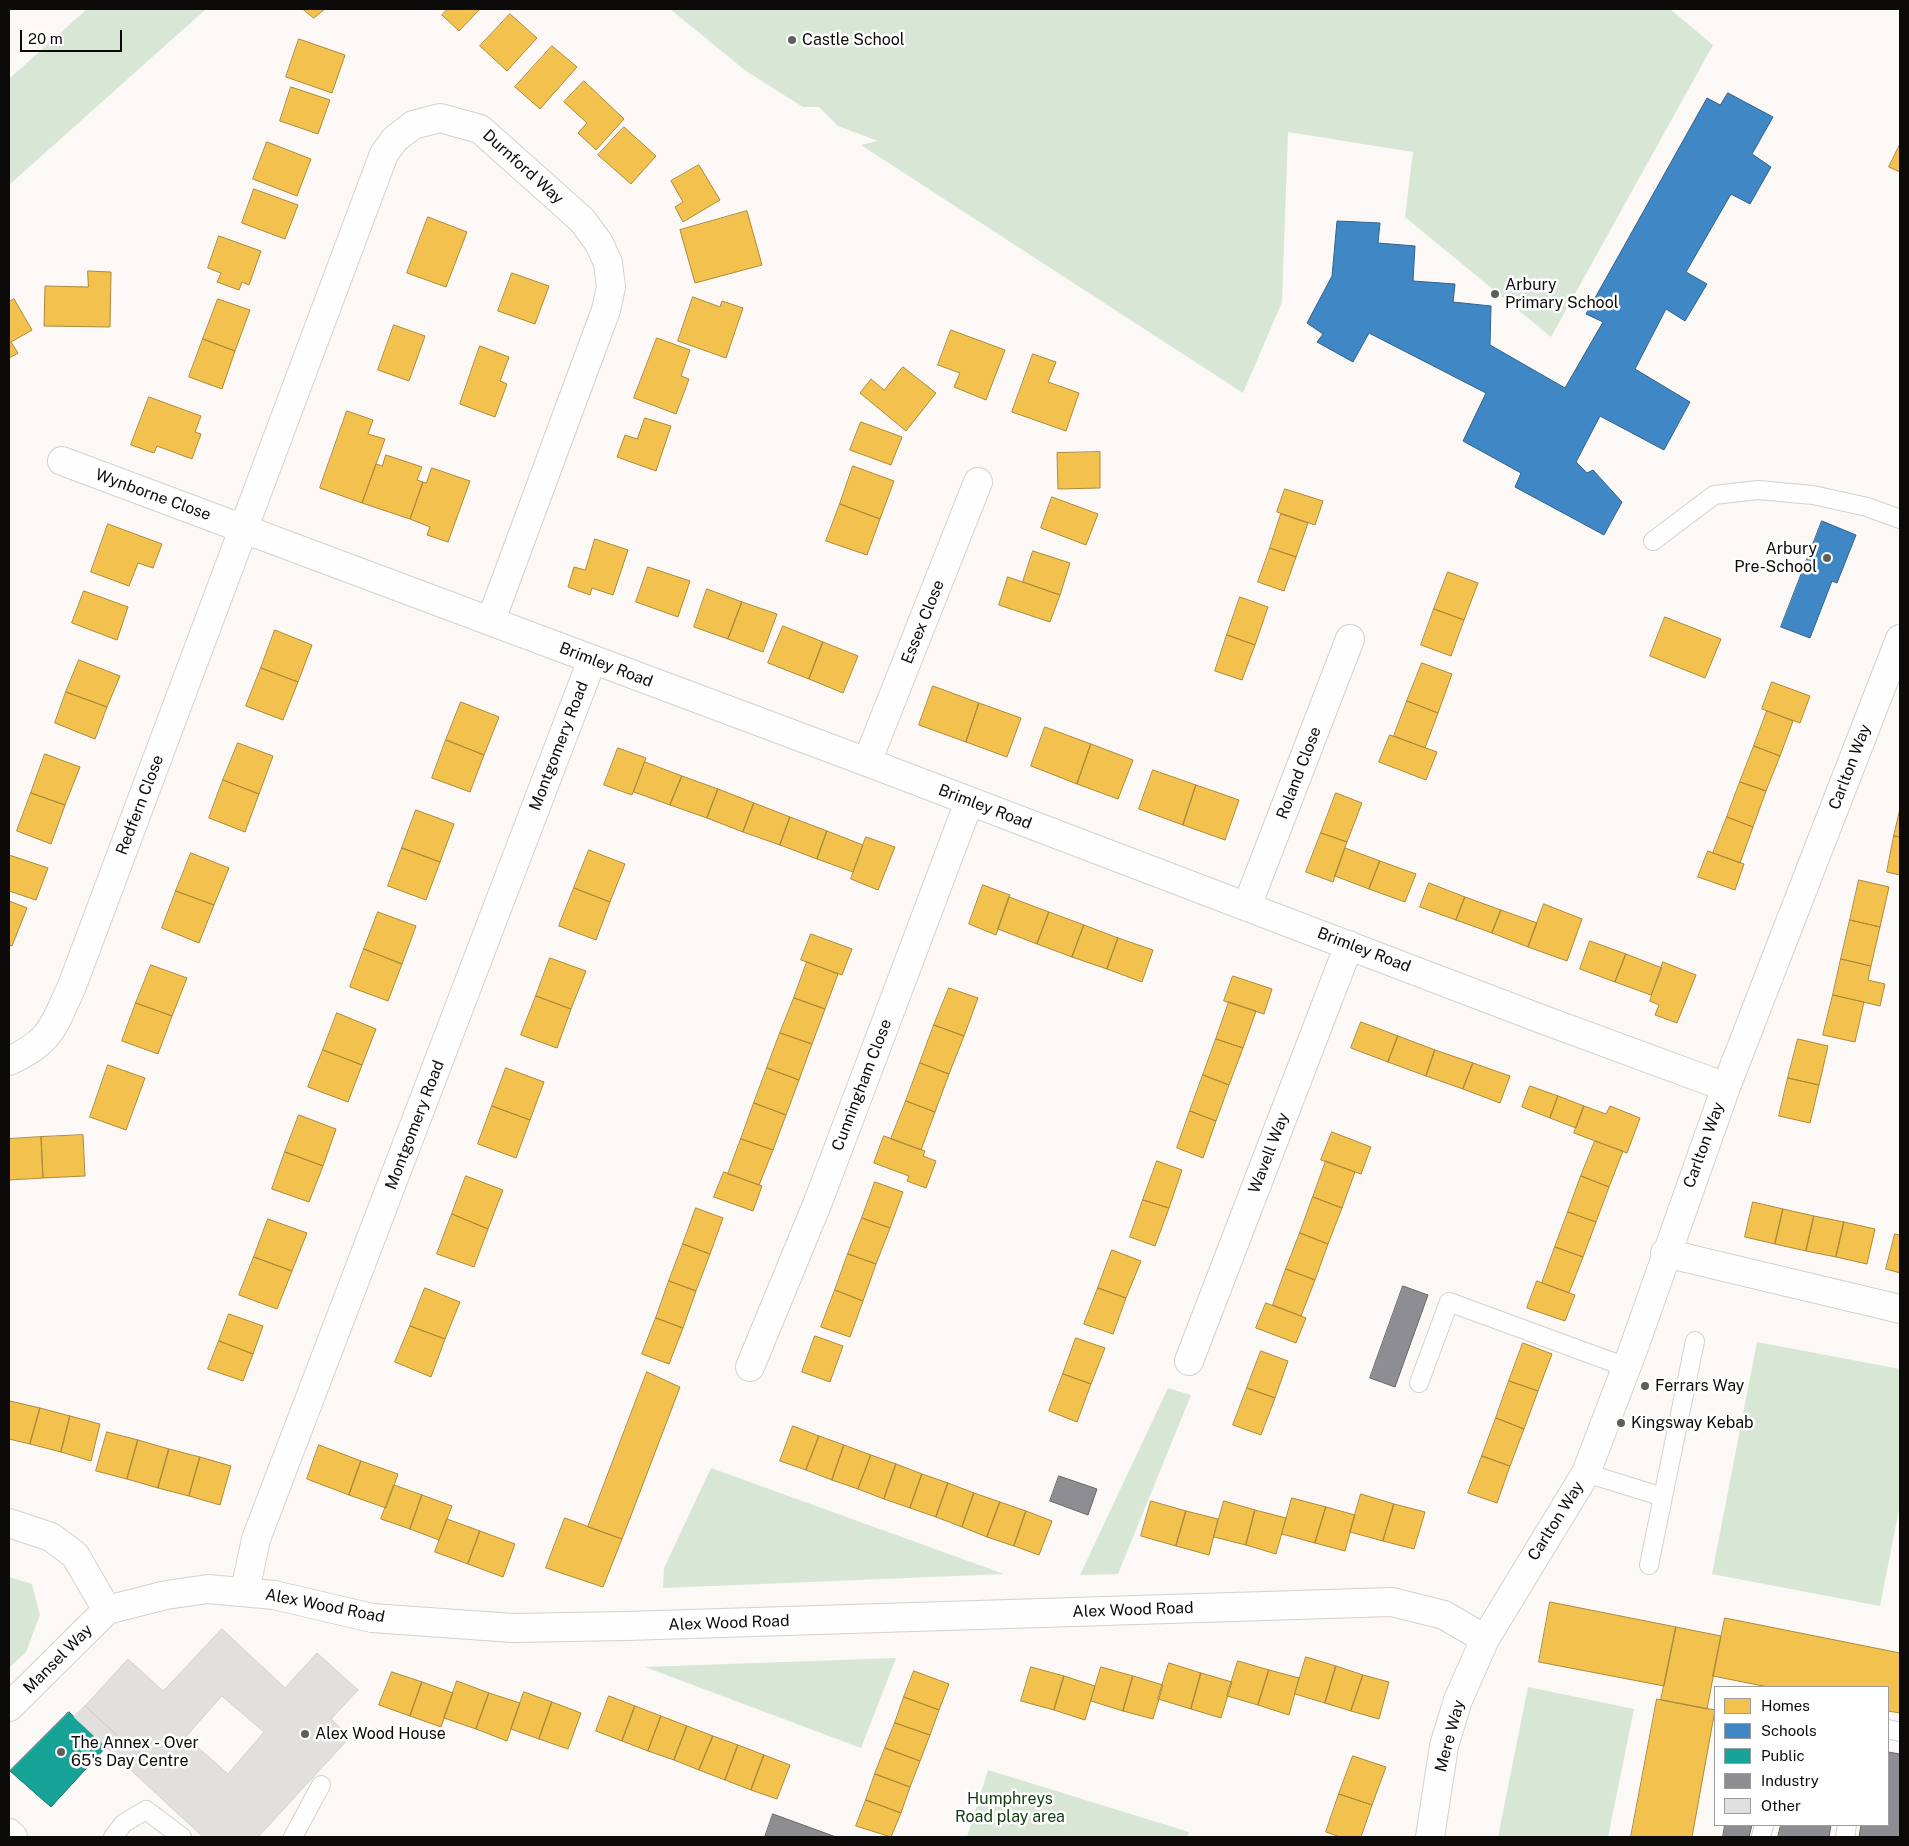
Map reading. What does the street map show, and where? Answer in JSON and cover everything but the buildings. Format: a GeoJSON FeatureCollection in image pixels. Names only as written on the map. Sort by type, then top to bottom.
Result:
{"type":"FeatureCollection","features":[{"type":"Feature","properties":{"kind":"street","name":"Durnford Way"},"geometry":{"type":"LineString","coordinates":[[244,529],[384,154],[395,138],[413,125],[440,118],[480,129],[582,220],[602,249],[608,263],[611,287],[606,310],[491,620]]}},
{"type":"Feature","properties":{"kind":"street","name":"Wynborne Close"},"geometry":{"type":"LineString","coordinates":[[62,461],[244,529]]}},
{"type":"Feature","properties":{"kind":"street","name":"Essex Close"},"geometry":{"type":"LineString","coordinates":[[867,762],[978,482]]}},
{"type":"Feature","properties":{"kind":"street","name":"Brimley Road"},"geometry":{"type":"LineString","coordinates":[[244,529],[491,620],[592,660],[1726,1086]]}},
{"type":"Feature","properties":{"kind":"street","name":"Redfern Close"},"geometry":{"type":"LineString","coordinates":[[9,1061],[29,1052],[45,1040],[72,986],[244,529]]}},
{"type":"Feature","properties":{"kind":"street","name":"Roland Close"},"geometry":{"type":"LineString","coordinates":[[1247,906],[1350,639]]}},
{"type":"Feature","properties":{"kind":"street","name":"Carlton Way"},"geometry":{"type":"LineString","coordinates":[[1485,1639],[1586,1473],[1626,1367],[1726,1086],[1900,639]]}},
{"type":"Feature","properties":{"kind":"street","name":"Montgomery Road"},"geometry":{"type":"LineString","coordinates":[[245,1591],[256,1539],[592,660]]}},
{"type":"Feature","properties":{"kind":"street","name":"Cunningham Close"},"geometry":{"type":"LineString","coordinates":[[750,1367],[818,1202],[969,802]]}},
{"type":"Feature","properties":{"kind":"street","name":"Wavell Way"},"geometry":{"type":"LineString","coordinates":[[1188,1361],[1349,945]]}},
{"type":"Feature","properties":{"kind":"street"},"geometry":{"type":"LineString","coordinates":[[1665,1253],[1900,1309]]}},
{"type":"Feature","properties":{"kind":"street"},"geometry":{"type":"LineString","coordinates":[[9,1523],[51,1538],[75,1555],[107,1610]]}},
{"type":"Feature","properties":{"kind":"street","name":"Alex Wood Road"},"geometry":{"type":"LineString","coordinates":[[107,1610],[166,1595],[208,1589],[274,1595],[372,1618],[513,1628],[636,1626],[1392,1602],[1444,1616],[1485,1639]]}},
{"type":"Feature","properties":{"kind":"street","name":"Mansel Way"},"geometry":{"type":"LineString","coordinates":[[9,1707],[107,1610]]}},
{"type":"Feature","properties":{"kind":"street","name":"Mere Way"},"geometry":{"type":"LineString","coordinates":[[1430,1837],[1444,1746],[1458,1700],[1485,1639]]}},
{"type":"Feature","properties":{"kind":"street"},"geometry":{"type":"LineString","coordinates":[[9,1833],[13,1837]]}},
{"type":"Feature","properties":{"kind":"lane"},"geometry":{"type":"LineString","coordinates":[[1653,541],[1714,495],[1758,490],[1813,494],[1867,507],[1900,519]]}},
{"type":"Feature","properties":{"kind":"lane"},"geometry":{"type":"LineString","coordinates":[[1419,1384],[1449,1302],[1626,1367]]}},
{"type":"Feature","properties":{"kind":"lane"},"geometry":{"type":"LineString","coordinates":[[1649,1565],[1695,1342]]}},
{"type":"Feature","properties":{"kind":"lane"},"geometry":{"type":"LineString","coordinates":[[1586,1473],[1663,1497]]}},
{"type":"Feature","properties":{"kind":"lane"},"geometry":{"type":"LineString","coordinates":[[292,1837],[321,1785]]}},
{"type":"Feature","properties":{"kind":"lane"},"geometry":{"type":"LineString","coordinates":[[113,1837],[124,1823],[146,1810],[182,1837]]}},
{"type":"Feature","properties":{"kind":"green space"},"geometry":{"type":"Polygon","coordinates":[[[87,9],[206,9],[9,185],[9,79],[87,9]]]}},
{"type":"Feature","properties":{"kind":"green space"},"geometry":{"type":"Polygon","coordinates":[[[670,9],[1670,9],[1713,45],[1551,337],[1405,217],[1413,152],[1288,132],[1282,302],[1243,393],[861,145],[878,141],[838,126],[819,107],[803,107],[746,71],[670,9]]]}},
{"type":"Feature","properties":{"kind":"green space"},"geometry":{"type":"Polygon","coordinates":[[[1757,1342],[1900,1369],[1900,1504],[1880,1606],[1712,1574],[1757,1342]]]}},
{"type":"Feature","properties":{"kind":"green space"},"geometry":{"type":"Polygon","coordinates":[[[1168,1388],[1191,1395],[1118,1574],[1080,1575],[1168,1388]]]}},
{"type":"Feature","properties":{"kind":"green space"},"geometry":{"type":"Polygon","coordinates":[[[711,1468],[1004,1574],[663,1588],[664,1568],[711,1468]]]}},
{"type":"Feature","properties":{"kind":"green space"},"geometry":{"type":"Polygon","coordinates":[[[9,1577],[32,1584],[40,1615],[26,1652],[9,1668],[9,1577]]]}},
{"type":"Feature","properties":{"kind":"green space"},"geometry":{"type":"Polygon","coordinates":[[[896,1658],[861,1748],[645,1667],[896,1658]]]}},
{"type":"Feature","properties":{"kind":"green space"},"geometry":{"type":"Polygon","coordinates":[[[1528,1687],[1634,1709],[1608,1837],[1498,1837],[1528,1687]]]}},
{"type":"Feature","properties":{"kind":"green space","name":"Humphreys Road play area"},"geometry":{"type":"Polygon","coordinates":[[[988,1770],[1189,1832],[1187,1837],[967,1837],[988,1770]]]}},
{"type":"Feature","properties":{"kind":"place","name":"Castle School"},"geometry":{"type":"Point","coordinates":[792,40]}},
{"type":"Feature","properties":{"kind":"place","name":"Arbury Primary School"},"geometry":{"type":"Point","coordinates":[1495,294]}},
{"type":"Feature","properties":{"kind":"place","name":"Arbury Pre-School"},"geometry":{"type":"Point","coordinates":[1827,558]}},
{"type":"Feature","properties":{"kind":"place","name":"Ferrars Way"},"geometry":{"type":"Point","coordinates":[1645,1386]}},
{"type":"Feature","properties":{"kind":"place","name":"Kingsway Kebab"},"geometry":{"type":"Point","coordinates":[1621,1423]}},
{"type":"Feature","properties":{"kind":"place","name":"Alex Wood House"},"geometry":{"type":"Point","coordinates":[305,1734]}},
{"type":"Feature","properties":{"kind":"place","name":"The Annex - Over 65's Day Centre"},"geometry":{"type":"Point","coordinates":[61,1752]}}]}
